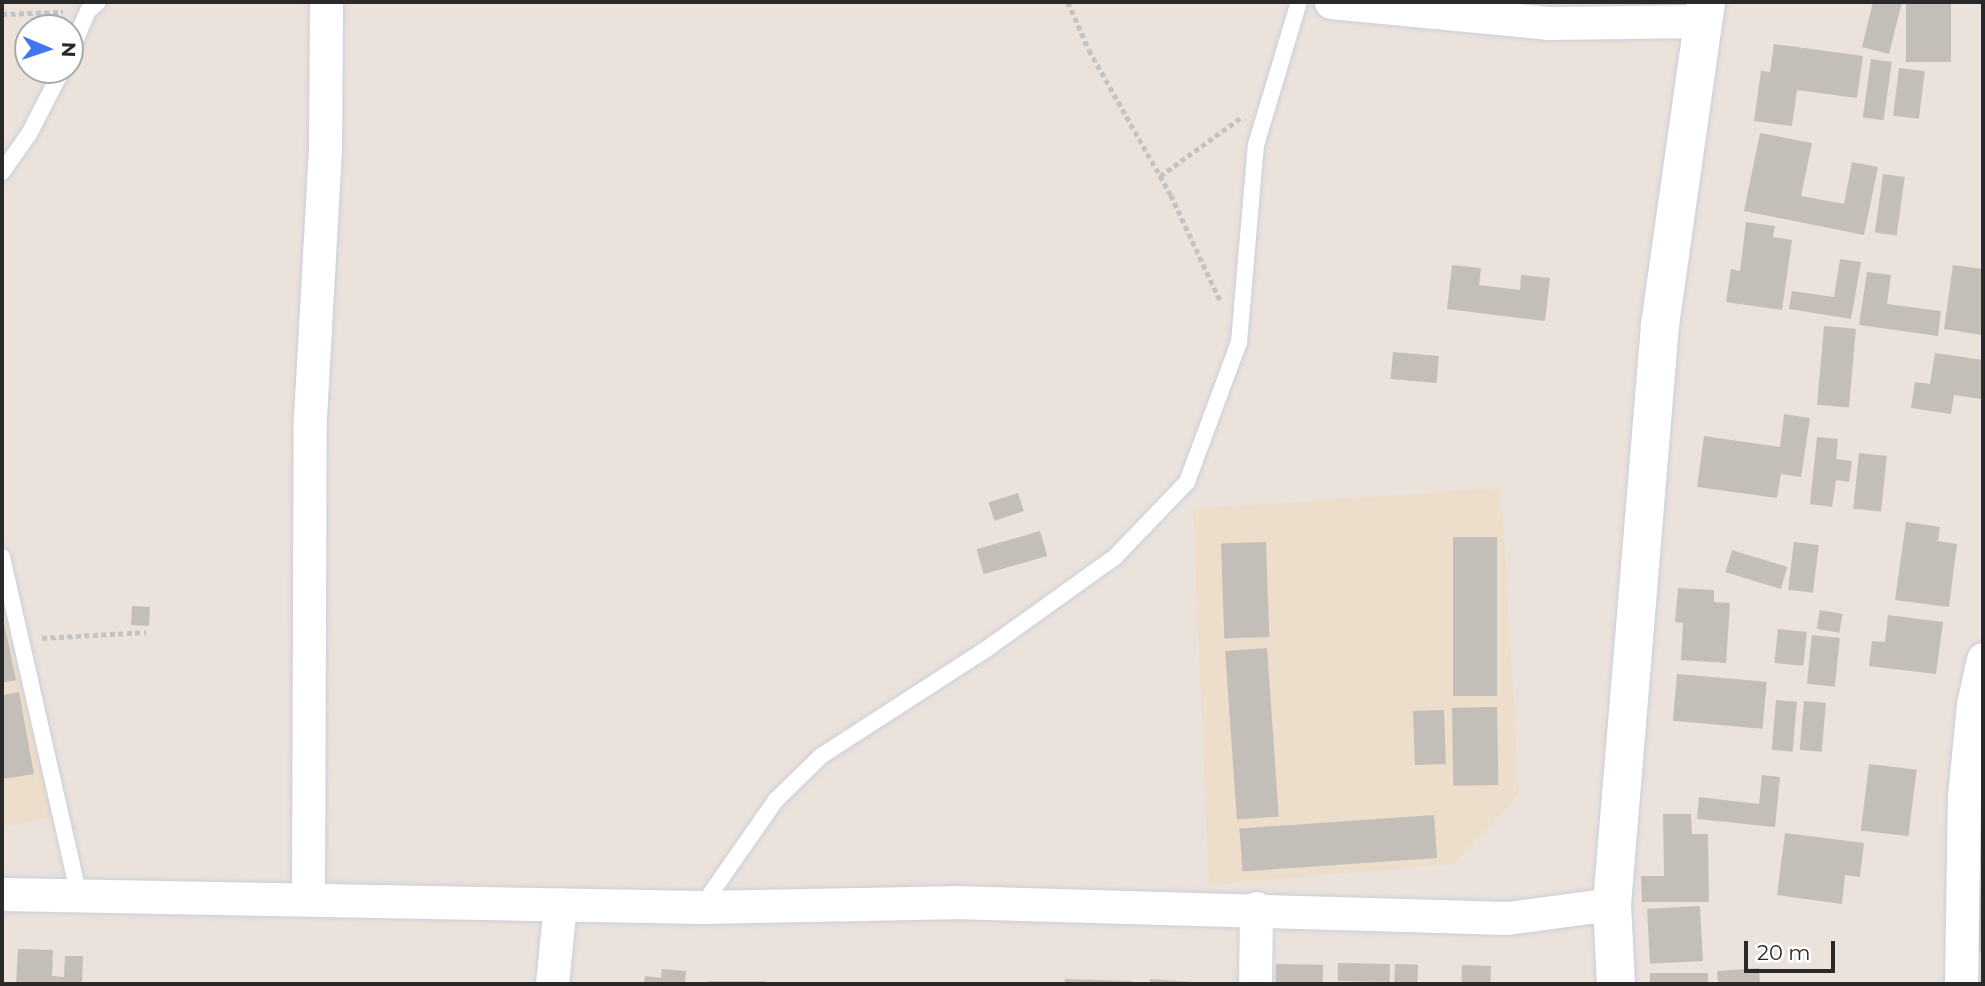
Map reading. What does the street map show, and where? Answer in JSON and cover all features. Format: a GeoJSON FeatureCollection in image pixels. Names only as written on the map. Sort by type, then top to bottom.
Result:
{"type":"FeatureCollection","features":[{"type":"Feature","properties":{"kind":"street"},"geometry":{"type":"LineString","coordinates":[[308,898],[310,417],[325,152],[326,2]]}},
{"type":"Feature","properties":{"kind":"street"},"geometry":{"type":"LineString","coordinates":[[1331,2],[1393,4],[1548,23],[1705,11],[1660,325],[1612,904],[1616,984]]}},
{"type":"Feature","properties":{"kind":"street"},"geometry":{"type":"LineString","coordinates":[[1961,984],[1974,796],[1973,705],[1983,659]]}},
{"type":"Feature","properties":{"kind":"street"},"geometry":{"type":"LineString","coordinates":[[2,894],[701,907],[953,902],[1255,908],[1507,918],[1612,904]]}},
{"type":"Feature","properties":{"kind":"street"},"geometry":{"type":"LineString","coordinates":[[552,984],[561,904]]}},
{"type":"Feature","properties":{"kind":"street"},"geometry":{"type":"LineString","coordinates":[[1255,908],[1255,984]]}},
{"type":"Feature","properties":{"kind":"lane"},"geometry":{"type":"LineString","coordinates":[[701,907],[776,800],[821,756],[1048,606],[1115,557],[1163,511],[1195,464],[1239,342],[1247,215],[1256,145],[1299,2]]}},
{"type":"Feature","properties":{"kind":"lane"},"geometry":{"type":"LineString","coordinates":[[84,24],[93,6]]}},
{"type":"Feature","properties":{"kind":"lane"},"geometry":{"type":"LineString","coordinates":[[2,172],[29,134],[55,84]]}},
{"type":"Feature","properties":{"kind":"lane"},"geometry":{"type":"LineString","coordinates":[[2,557],[79,895]]}},
{"type":"Feature","properties":{"kind":"path"},"geometry":{"type":"LineString","coordinates":[[1068,2],[1089,50],[1160,176],[1239,342]]}},
{"type":"Feature","properties":{"kind":"path"},"geometry":{"type":"LineString","coordinates":[[2,14],[93,6]]}},
{"type":"Feature","properties":{"kind":"path"},"geometry":{"type":"LineString","coordinates":[[1160,176],[1269,96]]}},
{"type":"Feature","properties":{"kind":"path"},"geometry":{"type":"LineString","coordinates":[[19,639],[146,632]]}},
{"type":"Feature","properties":{"kind":"shaded area"},"geometry":{"type":"Polygon","coordinates":[[[1501,488],[1519,794],[1454,864],[1209,885],[1193,509],[1501,488]]]}},
{"type":"Feature","properties":{"kind":"shaded area"},"geometry":{"type":"Polygon","coordinates":[[[2,576],[52,817],[2,827],[2,576]]]}},
{"type":"Feature","properties":{"kind":"building"},"geometry":{"type":"Polygon","coordinates":[[[1873,2],[1902,2],[1889,54],[1862,47],[1873,2]]]}},
{"type":"Feature","properties":{"kind":"building"},"geometry":{"type":"Polygon","coordinates":[[[1906,2],[1951,2],[1951,62],[1906,62],[1906,2]]]}},
{"type":"Feature","properties":{"kind":"building"},"geometry":{"type":"Polygon","coordinates":[[[1774,44],[1863,56],[1857,98],[1797,90],[1792,126],[1754,121],[1761,71],[1770,72],[1774,44]]]}},
{"type":"Feature","properties":{"kind":"building"},"geometry":{"type":"Polygon","coordinates":[[[1871,59],[1892,62],[1884,120],[1863,117],[1871,59]]]}},
{"type":"Feature","properties":{"kind":"building"},"geometry":{"type":"Polygon","coordinates":[[[1899,68],[1925,71],[1919,119],[1893,116],[1899,68]]]}},
{"type":"Feature","properties":{"kind":"building"},"geometry":{"type":"Polygon","coordinates":[[[1760,133],[1812,143],[1801,196],[1844,204],[1852,162],[1878,167],[1864,235],[1744,211],[1760,133]]]}},
{"type":"Feature","properties":{"kind":"building"},"geometry":{"type":"Polygon","coordinates":[[[1883,174],[1905,177],[1897,235],[1875,232],[1883,174]]]}},
{"type":"Feature","properties":{"kind":"building"},"geometry":{"type":"Polygon","coordinates":[[[1746,222],[1775,226],[1773,237],[1792,240],[1782,310],[1726,302],[1731,269],[1740,271],[1746,222]]]}},
{"type":"Feature","properties":{"kind":"building"},"geometry":{"type":"Polygon","coordinates":[[[1840,259],[1861,262],[1851,319],[1789,309],[1792,291],[1834,297],[1840,259]]]}},
{"type":"Feature","properties":{"kind":"building"},"geometry":{"type":"Polygon","coordinates":[[[1452,265],[1481,268],[1479,285],[1520,290],[1521,275],[1550,278],[1545,321],[1447,309],[1452,265]]]}},
{"type":"Feature","properties":{"kind":"building"},"geometry":{"type":"Polygon","coordinates":[[[1953,265],[1983,269],[1983,335],[1944,329],[1953,265]]]}},
{"type":"Feature","properties":{"kind":"building"},"geometry":{"type":"Polygon","coordinates":[[[1867,272],[1891,275],[1887,304],[1941,311],[1938,336],[1859,325],[1867,272]]]}},
{"type":"Feature","properties":{"kind":"building"},"geometry":{"type":"Polygon","coordinates":[[[1824,326],[1856,329],[1849,407],[1817,405],[1824,326]]]}},
{"type":"Feature","properties":{"kind":"building"},"geometry":{"type":"Polygon","coordinates":[[[1393,352],[1439,356],[1436,383],[1391,379],[1393,352]]]}},
{"type":"Feature","properties":{"kind":"building"},"geometry":{"type":"Polygon","coordinates":[[[1935,353],[1983,360],[1981,399],[1954,395],[1951,414],[1911,408],[1915,382],[1930,384],[1935,353]]]}},
{"type":"Feature","properties":{"kind":"building"},"geometry":{"type":"Polygon","coordinates":[[[1784,414],[1810,418],[1801,477],[1781,474],[1777,498],[1697,487],[1704,436],[1780,447],[1784,414]]]}},
{"type":"Feature","properties":{"kind":"building"},"geometry":{"type":"Polygon","coordinates":[[[1817,437],[1838,439],[1836,459],[1852,461],[1849,482],[1836,480],[1832,507],[1810,504],[1817,437]]]}},
{"type":"Feature","properties":{"kind":"building"},"geometry":{"type":"Polygon","coordinates":[[[1859,453],[1887,456],[1881,512],[1853,509],[1859,453]]]}},
{"type":"Feature","properties":{"kind":"building"},"geometry":{"type":"Polygon","coordinates":[[[1018,493],[1024,511],[994,521],[989,503],[1018,493]]]}},
{"type":"Feature","properties":{"kind":"building"},"geometry":{"type":"Polygon","coordinates":[[[1906,522],[1940,527],[1938,541],[1957,544],[1949,607],[1895,600],[1906,522]]]}},
{"type":"Feature","properties":{"kind":"building"},"geometry":{"type":"Polygon","coordinates":[[[1040,531],[1047,556],[984,574],[977,549],[1040,531]]]}},
{"type":"Feature","properties":{"kind":"building"},"geometry":{"type":"Polygon","coordinates":[[[1453,537],[1497,537],[1497,696],[1453,696],[1453,537]]]}},
{"type":"Feature","properties":{"kind":"building"},"geometry":{"type":"Polygon","coordinates":[[[1266,542],[1269,637],[1224,639],[1221,544],[1266,542]]]}},
{"type":"Feature","properties":{"kind":"building"},"geometry":{"type":"Polygon","coordinates":[[[1794,542],[1819,545],[1813,593],[1788,590],[1794,542]]]}},
{"type":"Feature","properties":{"kind":"building"},"geometry":{"type":"Polygon","coordinates":[[[1732,550],[1787,567],[1781,589],[1725,572],[1732,550]]]}},
{"type":"Feature","properties":{"kind":"building"},"geometry":{"type":"Polygon","coordinates":[[[1678,588],[1714,590],[1714,602],[1730,603],[1726,663],[1681,660],[1683,623],[1675,622],[1678,588]]]}},
{"type":"Feature","properties":{"kind":"building"},"geometry":{"type":"Polygon","coordinates":[[[132,606],[150,607],[149,626],[131,625],[132,606]]]}},
{"type":"Feature","properties":{"kind":"building"},"geometry":{"type":"Polygon","coordinates":[[[1820,610],[1843,614],[1839,633],[1817,629],[1820,610]]]}},
{"type":"Feature","properties":{"kind":"building"},"geometry":{"type":"Polygon","coordinates":[[[1888,615],[1943,622],[1936,674],[1869,666],[1872,641],[1885,642],[1888,615]]]}},
{"type":"Feature","properties":{"kind":"building"},"geometry":{"type":"Polygon","coordinates":[[[2,619],[16,680],[2,683],[2,619]]]}},
{"type":"Feature","properties":{"kind":"building"},"geometry":{"type":"Polygon","coordinates":[[[1778,629],[1807,632],[1803,666],[1774,663],[1778,629]]]}},
{"type":"Feature","properties":{"kind":"building"},"geometry":{"type":"Polygon","coordinates":[[[1812,635],[1840,638],[1835,687],[1807,684],[1812,635]]]}},
{"type":"Feature","properties":{"kind":"building"},"geometry":{"type":"Polygon","coordinates":[[[1267,648],[1279,817],[1237,820],[1225,651],[1267,648]]]}},
{"type":"Feature","properties":{"kind":"building"},"geometry":{"type":"Polygon","coordinates":[[[1677,674],[1767,682],[1763,729],[1673,721],[1677,674]]]}},
{"type":"Feature","properties":{"kind":"building"},"geometry":{"type":"Polygon","coordinates":[[[19,692],[34,774],[2,779],[2,695],[19,692]]]}},
{"type":"Feature","properties":{"kind":"building"},"geometry":{"type":"Polygon","coordinates":[[[1776,700],[1797,702],[1793,752],[1772,750],[1776,700]]]}},
{"type":"Feature","properties":{"kind":"building"},"geometry":{"type":"Polygon","coordinates":[[[1804,701],[1826,703],[1822,752],[1800,750],[1804,701]]]}},
{"type":"Feature","properties":{"kind":"building"},"geometry":{"type":"Polygon","coordinates":[[[1497,707],[1498,785],[1453,786],[1452,708],[1497,707]]]}},
{"type":"Feature","properties":{"kind":"building"},"geometry":{"type":"Polygon","coordinates":[[[1444,710],[1446,764],[1415,765],[1413,711],[1444,710]]]}},
{"type":"Feature","properties":{"kind":"building"},"geometry":{"type":"Polygon","coordinates":[[[1869,764],[1917,770],[1908,836],[1861,831],[1869,764]]]}},
{"type":"Feature","properties":{"kind":"building"},"geometry":{"type":"Polygon","coordinates":[[[1762,775],[1780,777],[1775,827],[1697,819],[1699,797],[1759,804],[1762,775]]]}},
{"type":"Feature","properties":{"kind":"building"},"geometry":{"type":"Polygon","coordinates":[[[1663,814],[1691,814],[1692,834],[1708,834],[1709,902],[1642,902],[1641,876],[1664,876],[1663,814]]]}},
{"type":"Feature","properties":{"kind":"building"},"geometry":{"type":"Polygon","coordinates":[[[1434,815],[1437,858],[1242,871],[1239,829],[1434,815]]]}},
{"type":"Feature","properties":{"kind":"building"},"geometry":{"type":"Polygon","coordinates":[[[1785,833],[1864,843],[1860,877],[1845,875],[1842,904],[1777,895],[1785,833]]]}},
{"type":"Feature","properties":{"kind":"building"},"geometry":{"type":"Polygon","coordinates":[[[1983,889],[1983,952],[1973,953],[1969,890],[1983,889]]]}},
{"type":"Feature","properties":{"kind":"building"},"geometry":{"type":"Polygon","coordinates":[[[1700,906],[1703,961],[1650,964],[1647,909],[1700,906]]]}},
{"type":"Feature","properties":{"kind":"building"},"geometry":{"type":"Polygon","coordinates":[[[18,949],[53,950],[52,976],[64,977],[65,956],[83,956],[82,984],[16,984],[18,949]]]}},
{"type":"Feature","properties":{"kind":"building"},"geometry":{"type":"Polygon","coordinates":[[[1338,963],[1390,964],[1390,982],[1338,981],[1338,963]]]}},
{"type":"Feature","properties":{"kind":"building"},"geometry":{"type":"Polygon","coordinates":[[[1276,964],[1323,965],[1323,984],[1276,984],[1276,964]]]}},
{"type":"Feature","properties":{"kind":"building"},"geometry":{"type":"Polygon","coordinates":[[[1395,964],[1418,965],[1417,984],[1394,984],[1395,964]]]}},
{"type":"Feature","properties":{"kind":"building"},"geometry":{"type":"Polygon","coordinates":[[[1462,965],[1491,966],[1490,984],[1461,984],[1462,965]]]}},
{"type":"Feature","properties":{"kind":"building"},"geometry":{"type":"Polygon","coordinates":[[[1759,968],[1760,984],[1718,984],[1717,971],[1759,968]]]}},
{"type":"Feature","properties":{"kind":"building"},"geometry":{"type":"Polygon","coordinates":[[[662,969],[686,971],[685,984],[644,984],[645,976],[661,978],[662,969]]]}},
{"type":"Feature","properties":{"kind":"building"},"geometry":{"type":"Polygon","coordinates":[[[1650,973],[1708,973],[1708,984],[1650,984],[1650,973]]]}},
{"type":"Feature","properties":{"kind":"building"},"geometry":{"type":"Polygon","coordinates":[[[1065,979],[1132,981],[1132,984],[1065,984],[1065,979]]]}},
{"type":"Feature","properties":{"kind":"building"},"geometry":{"type":"Polygon","coordinates":[[[1150,979],[1193,982],[1193,984],[1150,984],[1150,979]]]}},
{"type":"Feature","properties":{"kind":"building"},"geometry":{"type":"Polygon","coordinates":[[[708,981],[765,981],[765,984],[708,984],[708,981]]]}}]}
